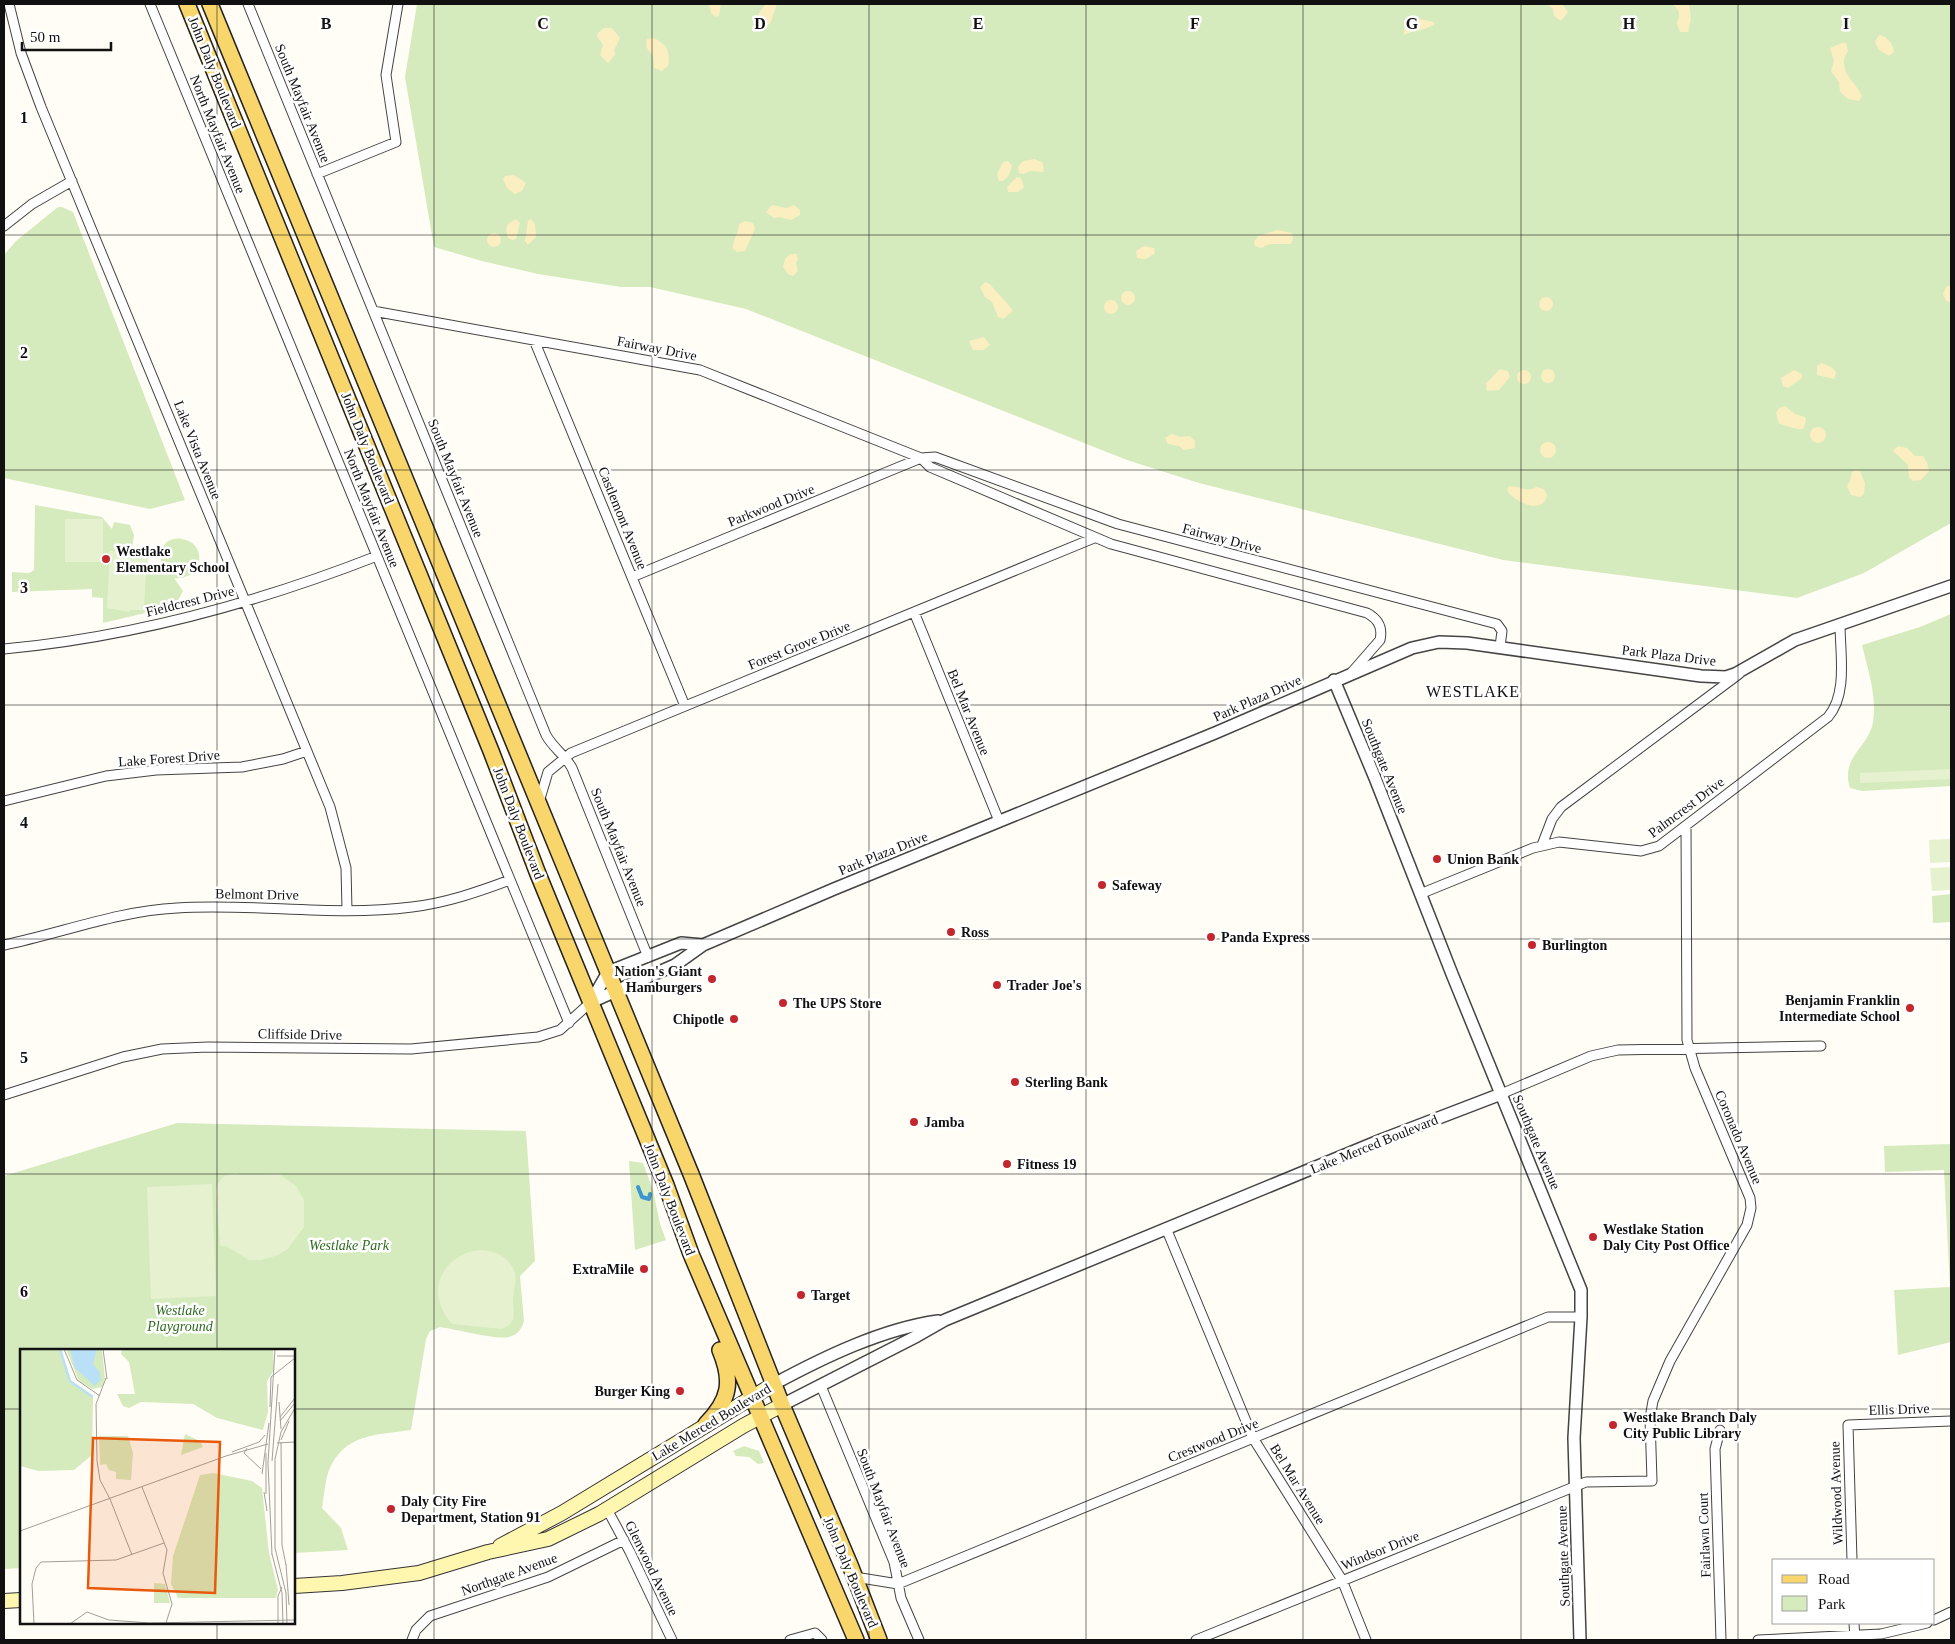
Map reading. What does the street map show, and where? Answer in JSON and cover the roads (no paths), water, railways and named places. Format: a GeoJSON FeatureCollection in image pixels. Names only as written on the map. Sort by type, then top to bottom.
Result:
{"type":"FeatureCollection","features":[{"type":"Feature","properties":{"kind":"main road","name":"John Daly Boulevard"},"geometry":{"type":"LineString","coordinates":[[187,4],[656,1160],[687,1242],[759,1418],[856,1640]]}},
{"type":"Feature","properties":{"kind":"main road","name":"John Daly Boulevard"},"geometry":{"type":"LineString","coordinates":[[210,4],[539,802],[691,1174],[782,1405],[855,1577],[879,1640]]}},
{"type":"Feature","properties":{"kind":"main road"},"geometry":{"type":"LineString","coordinates":[[687,1242],[687,1262],[690,1277],[728,1372],[728,1389],[724,1401],[706,1424]]}},
{"type":"Feature","properties":{"kind":"main road","name":"Lake Merced Boulevard"},"geometry":{"type":"LineString","coordinates":[[488,1552],[562,1513],[774,1384]]}},
{"type":"Feature","properties":{"kind":"main road","name":"Lake Merced Boulevard"},"geometry":{"type":"LineString","coordinates":[[295,1586],[394,1577],[442,1567],[488,1552],[548,1539],[607,1509],[782,1405]]}},
{"type":"Feature","properties":{"kind":"main road"},"geometry":{"type":"LineString","coordinates":[[562,1513],[594,1506],[607,1509],[615,1480]]}},
{"type":"Feature","properties":{"kind":"main road"},"geometry":{"type":"LineString","coordinates":[[4,1601],[20,1600]]}},
{"type":"Feature","properties":{"kind":"street","name":"Lake Vista Avenue"},"geometry":{"type":"LineString","coordinates":[[9,4],[30,81],[307,751],[338,834],[346,868],[348,910]]}},
{"type":"Feature","properties":{"kind":"street","name":"North Mayfair Avenue"},"geometry":{"type":"LineString","coordinates":[[150,4],[569,1023]]}},
{"type":"Feature","properties":{"kind":"street","name":"South Mayfair Avenue"},"geometry":{"type":"LineString","coordinates":[[248,4],[546,735],[556,748],[566,756],[648,956]]}},
{"type":"Feature","properties":{"kind":"street"},"geometry":{"type":"LineString","coordinates":[[317,174],[396,142],[386,75],[398,4]]}},
{"type":"Feature","properties":{"kind":"street"},"geometry":{"type":"LineString","coordinates":[[4,226],[32,204],[72,182]]}},
{"type":"Feature","properties":{"kind":"street","name":"Fairway Drive"},"geometry":{"type":"LineString","coordinates":[[374,311],[700,370],[921,458],[930,467],[1094,538],[1144,554],[1367,613],[1377,620],[1380,626],[1380,640],[1352,672]]}},
{"type":"Feature","properties":{"kind":"street","name":"Castlemont Avenue"},"geometry":{"type":"LineString","coordinates":[[534,340],[685,706]]}},
{"type":"Feature","properties":{"kind":"street","name":"Fairway Drive"},"geometry":{"type":"LineString","coordinates":[[921,458],[935,457],[1134,528],[1497,624],[1502,631],[1500,647]]}},
{"type":"Feature","properties":{"kind":"street","name":"Parkwood Drive"},"geometry":{"type":"LineString","coordinates":[[632,577],[921,458]]}},
{"type":"Feature","properties":{"kind":"street","name":"Forest Grove Drive"},"geometry":{"type":"LineString","coordinates":[[539,802],[548,772],[566,756],[1094,538]]}},
{"type":"Feature","properties":{"kind":"street","name":"Fieldcrest Drive"},"geometry":{"type":"LineString","coordinates":[[4,649],[132,630],[246,602],[311,581],[377,556]]}},
{"type":"Feature","properties":{"kind":"street","name":"Park Plaza Drive"},"geometry":{"type":"LineString","coordinates":[[591,1002],[674,965],[703,945],[1412,648],[1440,642],[1500,647],[1701,676],[1726,677],[1745,669],[1781,646],[1951,586]]}},
{"type":"Feature","properties":{"kind":"street","name":"Bel Mar Avenue"},"geometry":{"type":"LineString","coordinates":[[914,612],[999,821]]}},
{"type":"Feature","properties":{"kind":"street","name":"Palmcrest Drive"},"geometry":{"type":"LineString","coordinates":[[1420,894],[1542,845],[1559,842],[1647,851],[1659,846],[1828,717],[1838,703],[1840,694],[1840,624]]}},
{"type":"Feature","properties":{"kind":"street"},"geometry":{"type":"LineString","coordinates":[[1542,845],[1556,812],[1583,790],[1721,690],[1745,669]]}},
{"type":"Feature","properties":{"kind":"street","name":"Southgate Avenue"},"geometry":{"type":"LineString","coordinates":[[1334,680],[1577,1278],[1582,1317],[1574,1438],[1580,1640]]}},
{"type":"Feature","properties":{"kind":"street","name":"Lake Forest Drive"},"geometry":{"type":"LineString","coordinates":[[4,802],[106,776],[156,770],[242,767],[283,759],[307,751]]}},
{"type":"Feature","properties":{"kind":"street","name":"Coronado Avenue"},"geometry":{"type":"LineString","coordinates":[[1575,1487],[1586,1482],[1652,1481],[1650,1418],[1653,1401],[1670,1361],[1747,1225],[1751,1208],[1750,1198],[1689,1049],[1686,1032],[1686,826]]}},
{"type":"Feature","properties":{"kind":"street","name":"Belmont Drive"},"geometry":{"type":"LineString","coordinates":[[4,945],[105,918],[152,910],[203,907],[393,909],[430,904],[464,896],[510,880]]}},
{"type":"Feature","properties":{"kind":"street","name":"Park Plaza Drive"},"geometry":{"type":"LineString","coordinates":[[608,972],[681,943],[703,945]]}},
{"type":"Feature","properties":{"kind":"street"},"geometry":{"type":"LineString","coordinates":[[591,1002],[608,972]]}},
{"type":"Feature","properties":{"kind":"street","name":"Cliffside Drive"},"geometry":{"type":"LineString","coordinates":[[4,1095],[123,1058],[162,1049],[208,1046],[439,1048],[538,1038],[560,1030],[591,1002]]}},
{"type":"Feature","properties":{"kind":"street","name":"Lake Merced Boulevard"},"geometry":{"type":"LineString","coordinates":[[782,1405],[945,1320],[1166,1228],[1600,1053],[1626,1050],[1820,1046]]}},
{"type":"Feature","properties":{"kind":"street","name":"Bel Mar Avenue"},"geometry":{"type":"LineString","coordinates":[[1166,1228],[1254,1438],[1342,1580],[1366,1640]]}},
{"type":"Feature","properties":{"kind":"street","name":"Crestwood Drive"},"geometry":{"type":"LineString","coordinates":[[898,1584],[1548,1317],[1582,1317]]}},
{"type":"Feature","properties":{"kind":"street","name":"Lake Merced Boulevard"},"geometry":{"type":"LineString","coordinates":[[774,1384],[831,1356],[904,1328],[945,1320]]}},
{"type":"Feature","properties":{"kind":"street","name":"South Mayfair Avenue"},"geometry":{"type":"LineString","coordinates":[[821,1386],[894,1562],[898,1584],[919,1640]]}},
{"type":"Feature","properties":{"kind":"street","name":"Ellis Drive"},"geometry":{"type":"LineString","coordinates":[[1848,1425],[1951,1421]]}},
{"type":"Feature","properties":{"kind":"street","name":"Wildwood Avenue"},"geometry":{"type":"LineString","coordinates":[[1848,1425],[1852,1559]]}},
{"type":"Feature","properties":{"kind":"street","name":"Fairlawn Court"},"geometry":{"type":"LineString","coordinates":[[1720,1430],[1715,1449],[1721,1640]]}},
{"type":"Feature","properties":{"kind":"street","name":"Windsor Drive"},"geometry":{"type":"LineString","coordinates":[[1196,1640],[1214,1637],[1342,1580],[1547,1496],[1575,1487]]}},
{"type":"Feature","properties":{"kind":"street","name":"Glenwood Avenue"},"geometry":{"type":"LineString","coordinates":[[607,1509],[672,1640]]}},
{"type":"Feature","properties":{"kind":"street","name":"Northgate Avenue"},"geometry":{"type":"LineString","coordinates":[[412,1640],[416,1630],[430,1616],[548,1576],[624,1540]]}},
{"type":"Feature","properties":{"kind":"street"},"geometry":{"type":"LineString","coordinates":[[855,1577],[898,1584]]}},
{"type":"Feature","properties":{"kind":"street"},"geometry":{"type":"LineString","coordinates":[[1935,1620],[1951,1612]]}},
{"type":"Feature","properties":{"kind":"street"},"geometry":{"type":"LineString","coordinates":[[1854,1624],[1855,1639]]}},
{"type":"Feature","properties":{"kind":"street"},"geometry":{"type":"LineString","coordinates":[[1758,1640],[1855,1639],[1904,1630],[1925,1624]]}},
{"type":"Feature","properties":{"kind":"street"},"geometry":{"type":"LineString","coordinates":[[790,1640],[815,1633],[822,1640]]}},
{"type":"Feature","properties":{"kind":"waterway"},"geometry":{"type":"LineString","coordinates":[[638,1187],[642,1197],[649,1199],[650,1194]]}},
{"type":"Feature","properties":{"kind":"place","name":"Westlake Elementary School"},"geometry":{"type":"Point","coordinates":[106,559]}},
{"type":"Feature","properties":{"kind":"place","name":"Union Bank"},"geometry":{"type":"Point","coordinates":[1437,859]}},
{"type":"Feature","properties":{"kind":"place","name":"Safeway"},"geometry":{"type":"Point","coordinates":[1102,885]}},
{"type":"Feature","properties":{"kind":"place","name":"Ross"},"geometry":{"type":"Point","coordinates":[951,932]}},
{"type":"Feature","properties":{"kind":"place","name":"Panda Express"},"geometry":{"type":"Point","coordinates":[1211,937]}},
{"type":"Feature","properties":{"kind":"place","name":"Burlington"},"geometry":{"type":"Point","coordinates":[1532,945]}},
{"type":"Feature","properties":{"kind":"place","name":"Nation's Giant Hamburgers"},"geometry":{"type":"Point","coordinates":[712,979]}},
{"type":"Feature","properties":{"kind":"place","name":"Trader Joe's"},"geometry":{"type":"Point","coordinates":[997,985]}},
{"type":"Feature","properties":{"kind":"place","name":"The UPS Store"},"geometry":{"type":"Point","coordinates":[783,1003]}},
{"type":"Feature","properties":{"kind":"place","name":"Benjamin Franklin Intermediate School"},"geometry":{"type":"Point","coordinates":[1910,1008]}},
{"type":"Feature","properties":{"kind":"place","name":"Chipotle"},"geometry":{"type":"Point","coordinates":[734,1019]}},
{"type":"Feature","properties":{"kind":"place","name":"Sterling Bank"},"geometry":{"type":"Point","coordinates":[1015,1082]}},
{"type":"Feature","properties":{"kind":"place","name":"Jamba"},"geometry":{"type":"Point","coordinates":[914,1122]}},
{"type":"Feature","properties":{"kind":"place","name":"Fitness 19"},"geometry":{"type":"Point","coordinates":[1007,1164]}},
{"type":"Feature","properties":{"kind":"place","name":"Westlake Station Daly City Post Office"},"geometry":{"type":"Point","coordinates":[1593,1237]}},
{"type":"Feature","properties":{"kind":"place","name":"ExtraMile"},"geometry":{"type":"Point","coordinates":[644,1269]}},
{"type":"Feature","properties":{"kind":"place","name":"Target"},"geometry":{"type":"Point","coordinates":[801,1295]}},
{"type":"Feature","properties":{"kind":"place","name":"Burger King"},"geometry":{"type":"Point","coordinates":[680,1391]}},
{"type":"Feature","properties":{"kind":"place","name":"Westlake Branch Daly City Public Library"},"geometry":{"type":"Point","coordinates":[1613,1425]}},
{"type":"Feature","properties":{"kind":"place","name":"Daly City Fire Department, Station 91"},"geometry":{"type":"Point","coordinates":[391,1509]}},
{"type":"Feature","properties":{"kind":"district","name":"WESTLAKE"},"geometry":{"type":"Point","coordinates":[1473,691]}},
{"type":"Feature","properties":{"kind":"park label","name":"Westlake Park"},"geometry":{"type":"Point","coordinates":[349,1245]}},
{"type":"Feature","properties":{"kind":"park label","name":"Westlake Playground"},"geometry":{"type":"Point","coordinates":[180,1318]}}]}
